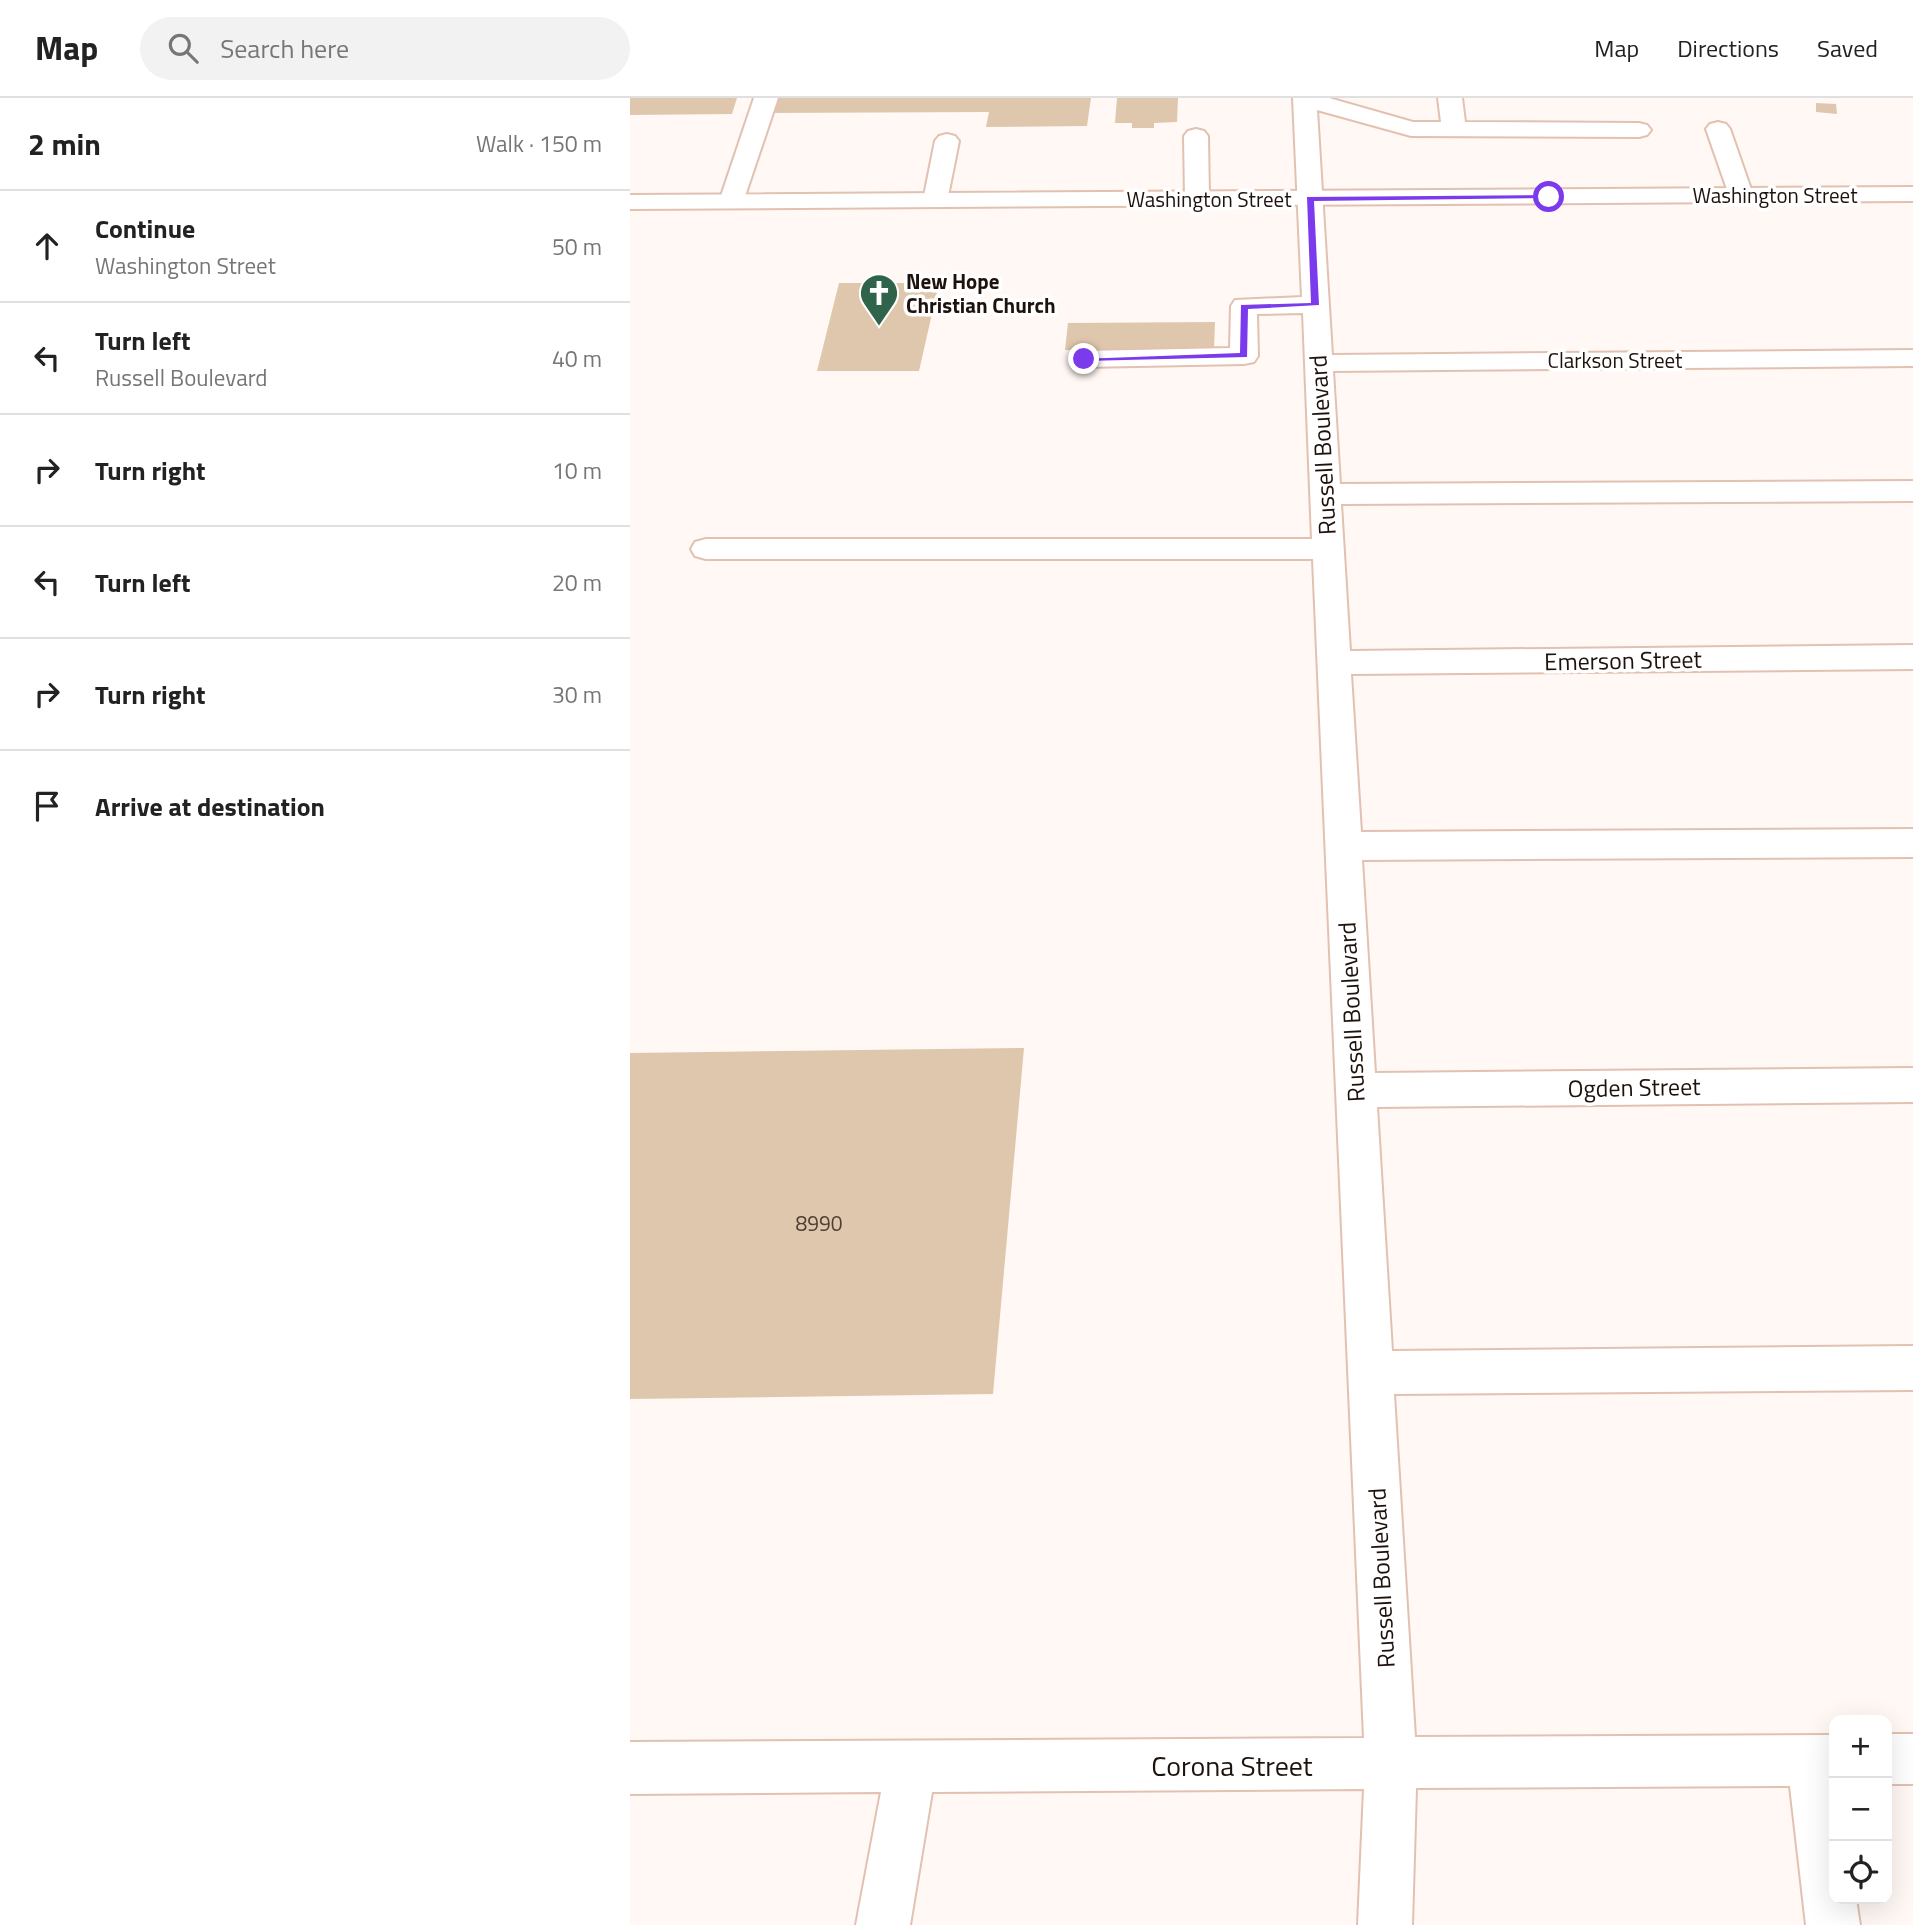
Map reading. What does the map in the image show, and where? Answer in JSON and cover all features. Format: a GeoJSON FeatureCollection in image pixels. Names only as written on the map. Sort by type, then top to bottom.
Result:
{"type":"FeatureCollection","features":[{"type":"Feature","properties":{"kind":"street"},"geometry":{"type":"LineString","coordinates":[[732,202],[766,98]]}},
{"type":"Feature","properties":{"kind":"street"},"geometry":{"type":"LineString","coordinates":[[1450,98],[1454,130]]}},
{"type":"Feature","properties":{"kind":"street"},"geometry":{"type":"LineString","coordinates":[[1305,99],[1349,108],[1411,129],[1639,130]]}},
{"type":"Feature","properties":{"kind":"street","name":"Russell Boulevard"},"geometry":{"type":"LineString","coordinates":[[1305,99],[1391,1764],[1385,1925]]}},
{"type":"Feature","properties":{"kind":"street"},"geometry":{"type":"LineString","coordinates":[[1718,129],[1741,195]]}},
{"type":"Feature","properties":{"kind":"street"},"geometry":{"type":"LineString","coordinates":[[1196,136],[1197,200]]}},
{"type":"Feature","properties":{"kind":"street"},"geometry":{"type":"LineString","coordinates":[[935,201],[947,141]]}},
{"type":"Feature","properties":{"kind":"street","name":"Washington Street"},"geometry":{"type":"LineString","coordinates":[[630,202],[1913,194]]}},
{"type":"Feature","properties":{"kind":"street"},"geometry":{"type":"LineString","coordinates":[[1084,359],[1244,356],[1244,306],[1315,305]]}},
{"type":"Feature","properties":{"kind":"street","name":"Clarkson Street"},"geometry":{"type":"LineString","coordinates":[[1318,363],[1913,358]]}},
{"type":"Feature","properties":{"kind":"street"},"geometry":{"type":"LineString","coordinates":[[1325,495],[1913,491]]}},
{"type":"Feature","properties":{"kind":"street"},"geometry":{"type":"LineString","coordinates":[[706,549],[1327,549]]}},
{"type":"Feature","properties":{"kind":"street","name":"Emerson Street"},"geometry":{"type":"LineString","coordinates":[[1333,663],[1913,657]]}},
{"type":"Feature","properties":{"kind":"street"},"geometry":{"type":"LineString","coordinates":[[1342,846],[1913,843]]}},
{"type":"Feature","properties":{"kind":"street","name":"Ogden Street"},"geometry":{"type":"LineString","coordinates":[[1355,1090],[1913,1085]]}},
{"type":"Feature","properties":{"kind":"street"},"geometry":{"type":"LineString","coordinates":[[1370,1373],[1913,1368]]}},
{"type":"Feature","properties":{"kind":"street"},"geometry":{"type":"LineString","coordinates":[[1892,1759],[1913,1759]]}},
{"type":"Feature","properties":{"kind":"street"},"geometry":{"type":"LineString","coordinates":[[1823,1760],[1833,1925]]}},
{"type":"Feature","properties":{"kind":"street","name":"Corona Street"},"geometry":{"type":"LineString","coordinates":[[630,1768],[1823,1760]]}},
{"type":"Feature","properties":{"kind":"street"},"geometry":{"type":"LineString","coordinates":[[883,1925],[911,1766]]}},
{"type":"Feature","properties":{"kind":"building"},"geometry":{"type":"Polygon","coordinates":[[[630,98],[737,98],[732,114],[630,115],[630,98]]]}},
{"type":"Feature","properties":{"kind":"building"},"geometry":{"type":"Polygon","coordinates":[[[769,98],[1091,98],[1087,126],[986,127],[989,112],[764,113],[769,98]]]}},
{"type":"Feature","properties":{"kind":"building"},"geometry":{"type":"Polygon","coordinates":[[[1117,98],[1178,98],[1177,122],[1154,123],[1154,128],[1132,128],[1132,123],[1115,123],[1117,98]]]}},
{"type":"Feature","properties":{"kind":"building"},"geometry":{"type":"Polygon","coordinates":[[[1816,103],[1836,104],[1837,114],[1816,112],[1816,103]]]}},
{"type":"Feature","properties":{"kind":"building","name":"New Hope Christian Church"},"geometry":{"type":"Polygon","coordinates":[[[839,283],[939,283],[919,371],[817,371],[839,283]]]}},
{"type":"Feature","properties":{"kind":"building"},"geometry":{"type":"Polygon","coordinates":[[[1215,322],[1214,349],[1065,350],[1068,323],[1215,322]]]}},
{"type":"Feature","properties":{"kind":"building"},"geometry":{"type":"Polygon","coordinates":[[[1024,1048],[993,1394],[630,1399],[630,1053],[1024,1048]]]}},
{"type":"Feature","properties":{"kind":"place","name":"New Hope Christian Church"},"geometry":{"type":"Point","coordinates":[879,327]}},
{"type":"Feature","properties":{"kind":"route"},"geometry":{"type":"LineString","coordinates":[[1084,359],[1244,356],[1244,306],[1315,305],[1310,199],[1549,197]]}}]}
